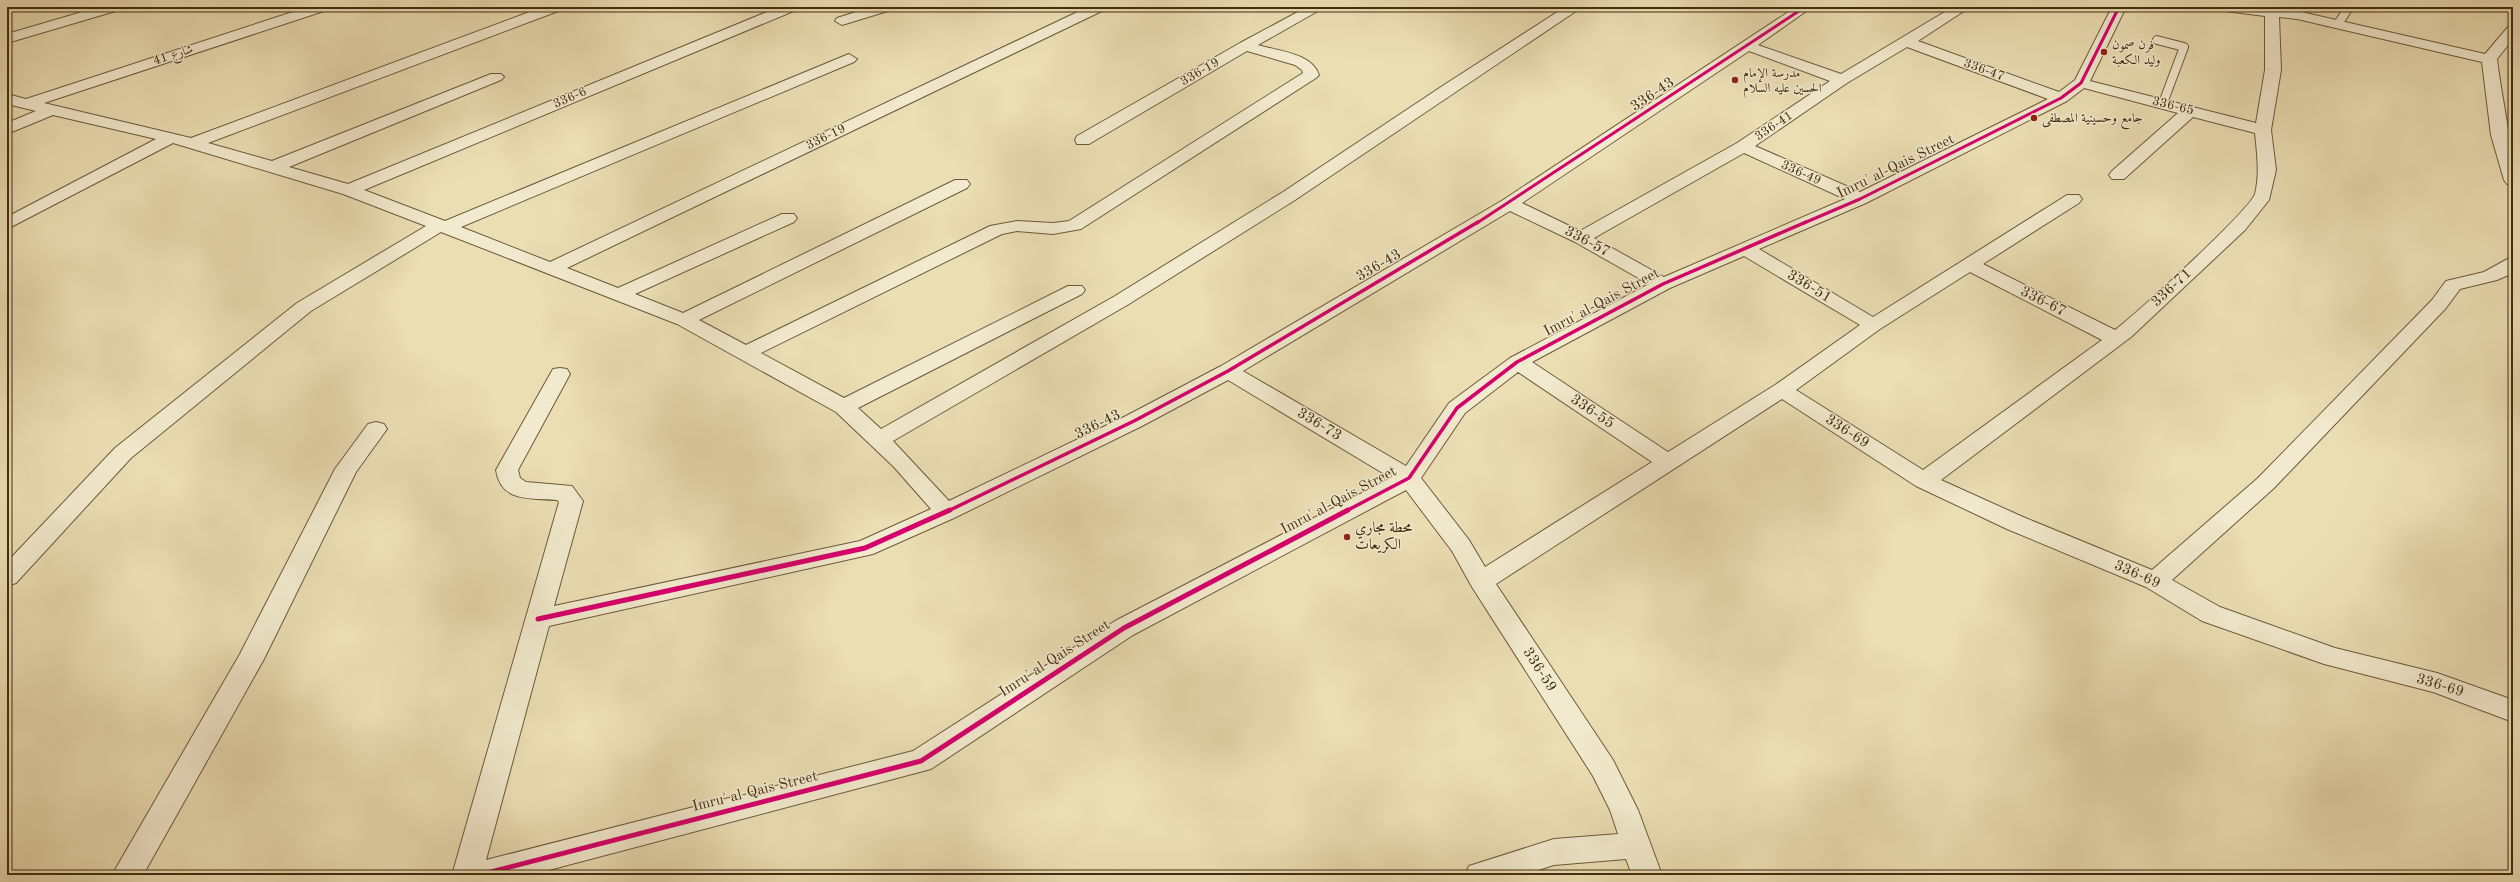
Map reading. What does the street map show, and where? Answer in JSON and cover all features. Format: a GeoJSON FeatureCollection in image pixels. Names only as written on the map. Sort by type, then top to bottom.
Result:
{"type":"FeatureCollection","features":[{"type":"Feature","properties":{"kind":"street"},"geometry":{"type":"LineString","coordinates":[[7,39],[114,7]]}},
{"type":"Feature","properties":{"kind":"street","name":"شارع 41"},"geometry":{"type":"LineString","coordinates":[[16,101],[322,7]]}},
{"type":"Feature","properties":{"kind":"street"},"geometry":{"type":"LineString","coordinates":[[192,143],[556,7]]}},
{"type":"Feature","properties":{"kind":"street","name":"336-6"},"geometry":{"type":"LineString","coordinates":[[349,190],[791,7]]}},
{"type":"Feature","properties":{"kind":"street"},"geometry":{"type":"LineString","coordinates":[[842,21],[886,7]]}},
{"type":"Feature","properties":{"kind":"street","name":"336-19"},"geometry":{"type":"LineString","coordinates":[[552,268],[1099,7]]}},
{"type":"Feature","properties":{"kind":"street","name":"336-19"},"geometry":{"type":"LineString","coordinates":[[1083,140],[1245,46],[1318,7]]}},
{"type":"Feature","properties":{"kind":"street"},"geometry":{"type":"LineString","coordinates":[[879,440],[1122,300],[1229,234],[1575,7]]}},
{"type":"Feature","properties":{"kind":"street","name":"336-43"},"geometry":{"type":"LineString","coordinates":[[538,619],[865,548],[946,512],[1134,421],[1228,371],[1509,204],[1805,7]]}},
{"type":"Feature","properties":{"kind":"street","name":"336-41"},"geometry":{"type":"LineString","coordinates":[[1581,238],[1743,147],[1842,80],[1908,42],[1963,7]]}},
{"type":"Feature","properties":{"kind":"street","name":"Imruʾ al-Qais Street"},"geometry":{"type":"LineString","coordinates":[[480,875],[921,761],[1124,628],[1409,478],[1457,408],[1518,362],[1662,284],[1860,199],[2060,98],[2081,83],[2119,7]]}},
{"type":"Feature","properties":{"kind":"street"},"geometry":{"type":"LineString","coordinates":[[2224,7],[2272,12],[2338,24],[2489,59]]}},
{"type":"Feature","properties":{"kind":"street","name":"336-71"},"geometry":{"type":"LineString","coordinates":[[1924,481],[2116,339],[2239,226],[2262,196],[2267,170],[2263,130],[2273,70],[2272,12]]}},
{"type":"Feature","properties":{"kind":"street"},"geometry":{"type":"LineString","coordinates":[[2513,30],[2489,59],[2499,134],[2513,180]]}},
{"type":"Feature","properties":{"kind":"street","name":"336-47"},"geometry":{"type":"LineString","coordinates":[[1908,42],[2060,98]]}},
{"type":"Feature","properties":{"kind":"street"},"geometry":{"type":"LineString","coordinates":[[746,353],[996,230],[1011,225],[1024,225],[1039,229],[1059,230],[1075,225],[1311,75],[1309,68],[1300,62],[1245,46]]}},
{"type":"Feature","properties":{"kind":"street"},"geometry":{"type":"LineString","coordinates":[[1748,46],[1842,80]]}},
{"type":"Feature","properties":{"kind":"street"},"geometry":{"type":"LineString","coordinates":[[7,577],[129,448],[304,307],[443,226],[849,59]]}},
{"type":"Feature","properties":{"kind":"street"},"geometry":{"type":"LineString","coordinates":[[273,167],[496,77]]}},
{"type":"Feature","properties":{"kind":"street","name":"336-65"},"geometry":{"type":"LineString","coordinates":[[2081,83],[2191,110],[2263,130]]}},
{"type":"Feature","properties":{"kind":"street"},"geometry":{"type":"LineString","coordinates":[[16,101],[192,143],[349,190],[684,320],[844,407],[902,462],[946,512]]}},
{"type":"Feature","properties":{"kind":"street"},"geometry":{"type":"LineString","coordinates":[[7,129],[51,110]]}},
{"type":"Feature","properties":{"kind":"street"},"geometry":{"type":"LineString","coordinates":[[2118,175],[2191,110]]}},
{"type":"Feature","properties":{"kind":"street"},"geometry":{"type":"LineString","coordinates":[[7,224],[171,138]]}},
{"type":"Feature","properties":{"kind":"street","name":"336-49"},"geometry":{"type":"LineString","coordinates":[[1743,147],[1860,199]]}},
{"type":"Feature","properties":{"kind":"street"},"geometry":{"type":"LineString","coordinates":[[684,320],[961,184]]}},
{"type":"Feature","properties":{"kind":"street"},"geometry":{"type":"LineString","coordinates":[[1481,581],[1782,390],[1873,325],[2073,199]]}},
{"type":"Feature","properties":{"kind":"street","name":"336-57"},"geometry":{"type":"LineString","coordinates":[[1509,204],[1581,238],[1662,284]]}},
{"type":"Feature","properties":{"kind":"street"},"geometry":{"type":"LineString","coordinates":[[618,294],[788,218]]}},
{"type":"Feature","properties":{"kind":"street","name":"336-51"},"geometry":{"type":"LineString","coordinates":[[1746,249],[1873,325]]}},
{"type":"Feature","properties":{"kind":"street"},"geometry":{"type":"LineString","coordinates":[[2155,581],[2266,483],[2439,304],[2453,285],[2490,276],[2510,267],[2513,262]]}},
{"type":"Feature","properties":{"kind":"street","name":"336-67"},"geometry":{"type":"LineString","coordinates":[[1970,265],[2116,339]]}},
{"type":"Feature","properties":{"kind":"street"},"geometry":{"type":"LineString","coordinates":[[844,407],[1075,290]]}},
{"type":"Feature","properties":{"kind":"street","name":"336-55"},"geometry":{"type":"LineString","coordinates":[[1518,362],[1667,462]]}},
{"type":"Feature","properties":{"kind":"street","name":"336-73"},"geometry":{"type":"LineString","coordinates":[[1228,371],[1409,478]]}},
{"type":"Feature","properties":{"kind":"street"},"geometry":{"type":"LineString","coordinates":[[468,875],[571,501],[564,492],[521,490],[509,482],[507,470],[560,374]]}},
{"type":"Feature","properties":{"kind":"street","name":"336-69"},"geometry":{"type":"LineString","coordinates":[[1782,390],[1924,481],[2015,523],[2155,581],[2211,614],[2333,657],[2437,683],[2513,711]]}},
{"type":"Feature","properties":{"kind":"street"},"geometry":{"type":"LineString","coordinates":[[127,875],[251,659],[346,469],[376,430]]}},
{"type":"Feature","properties":{"kind":"street","name":"336-59"},"geometry":{"type":"LineString","coordinates":[[1409,478],[1461,546],[1481,581],[1603,768],[1624,810],[1647,875]]}},
{"type":"Feature","properties":{"kind":"street"},"geometry":{"type":"LineString","coordinates":[[1480,875],[1554,852],[1636,845]]}},
{"type":"Feature","properties":{"kind":"lane"},"geometry":{"type":"LineString","coordinates":[[2338,24],[2349,7]]}},
{"type":"Feature","properties":{"kind":"lane"},"geometry":{"type":"LineString","coordinates":[[2157,40],[2184,47],[2163,103]]}},
{"type":"Feature","properties":{"kind":"cycle path"},"geometry":{"type":"LineString","coordinates":[[538,619],[865,548],[946,512],[1134,421],[1228,371],[1509,204],[1805,7]]}},
{"type":"Feature","properties":{"kind":"cycle path"},"geometry":{"type":"LineString","coordinates":[[479,875],[921,761],[1124,628],[1409,478],[1457,408],[1517,362],[1663,284],[1860,199],[2061,98],[2081,83],[2119,7]]}},
{"type":"Feature","properties":{"kind":"place","name":"فرن صمون وليد الكعبة"},"geometry":{"type":"Point","coordinates":[2104,52]}},
{"type":"Feature","properties":{"kind":"place","name":"مدرسة الإمام الحسين عليه السلام"},"geometry":{"type":"Point","coordinates":[1735,80]}},
{"type":"Feature","properties":{"kind":"place","name":"جامع وحسينية المصطفى"},"geometry":{"type":"Point","coordinates":[2034,118]}},
{"type":"Feature","properties":{"kind":"place","name":"محطة مجاري الكريعات"},"geometry":{"type":"Point","coordinates":[1347,537]}}]}
